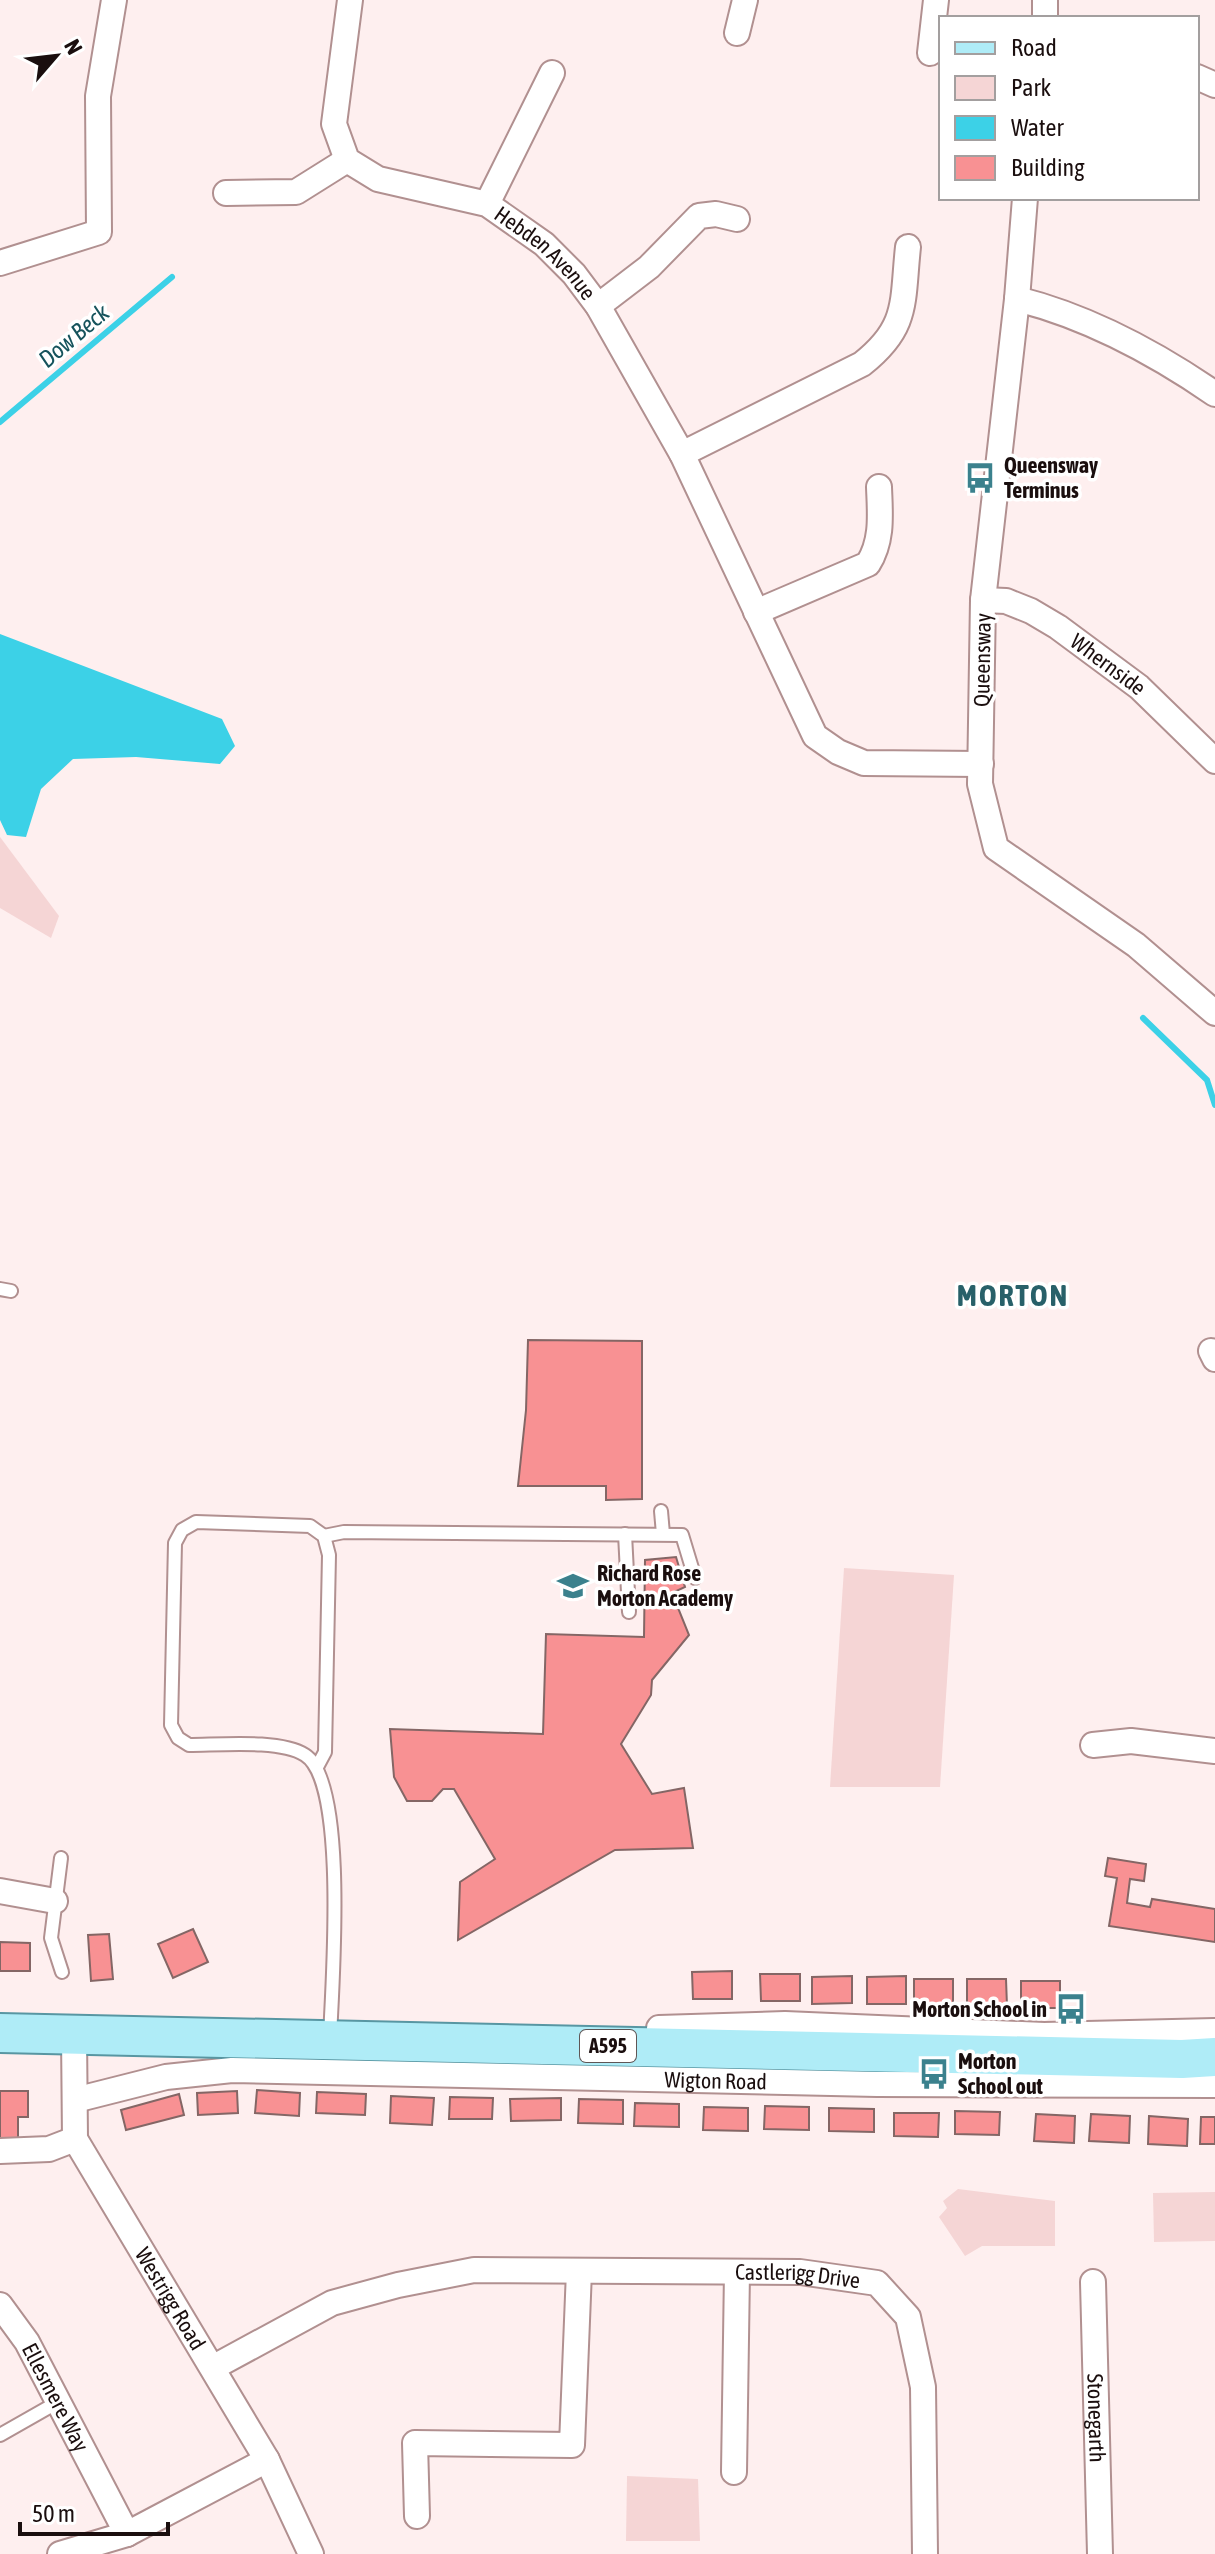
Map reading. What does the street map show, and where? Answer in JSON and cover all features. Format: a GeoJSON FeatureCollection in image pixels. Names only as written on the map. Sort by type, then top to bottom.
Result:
{"type":"FeatureCollection","features":[{"type":"Feature","properties":{"kind":"main road","name":"Wigton Road"},"geometry":{"type":"LineString","coordinates":[[0,2033],[1182,2059],[1215,2057]]}},
{"type":"Feature","properties":{"kind":"street"},"geometry":{"type":"LineString","coordinates":[[0,263],[99,232],[98,96],[114,0]]}},
{"type":"Feature","properties":{"kind":"street"},"geometry":{"type":"LineString","coordinates":[[226,193],[296,192],[347,160],[334,124],[350,0]]}},
{"type":"Feature","properties":{"kind":"street"},"geometry":{"type":"LineString","coordinates":[[737,33],[745,0]]}},
{"type":"Feature","properties":{"kind":"street"},"geometry":{"type":"LineString","coordinates":[[930,53],[936,0]]}},
{"type":"Feature","properties":{"kind":"street"},"geometry":{"type":"LineString","coordinates":[[487,204],[552,73]]}},
{"type":"Feature","properties":{"kind":"street","name":"Hebden Avenue"},"geometry":{"type":"LineString","coordinates":[[347,160],[378,179],[487,204],[544,244],[574,274],[598,306],[682,454],[815,736],[864,763],[981,764]]}},
{"type":"Feature","properties":{"kind":"street","name":"Queensway"},"geometry":{"type":"LineString","coordinates":[[1025,200],[1017,299],[983,600],[980,784],[996,848],[1136,945],[1215,1013]]}},
{"type":"Feature","properties":{"kind":"street"},"geometry":{"type":"LineString","coordinates":[[598,306],[649,267],[699,216],[716,214],[737,219]]}},
{"type":"Feature","properties":{"kind":"street"},"geometry":{"type":"LineString","coordinates":[[682,454],[862,364],[884,347],[900,320],[908,247]]}},
{"type":"Feature","properties":{"kind":"street"},"geometry":{"type":"LineString","coordinates":[[1017,299],[1122,338],[1215,394]]}},
{"type":"Feature","properties":{"kind":"street"},"geometry":{"type":"LineString","coordinates":[[756,612],[868,564],[878,548],[879,487]]}},
{"type":"Feature","properties":{"kind":"street","name":"Whernside"},"geometry":{"type":"LineString","coordinates":[[983,600],[1006,601],[1058,627],[1139,687],[1215,761]]}},
{"type":"Feature","properties":{"kind":"street"},"geometry":{"type":"LineString","coordinates":[[1093,1745],[1131,1741],[1215,1751]]}},
{"type":"Feature","properties":{"kind":"street"},"geometry":{"type":"LineString","coordinates":[[0,1891],[55,1901]]}},
{"type":"Feature","properties":{"kind":"street","name":"Wigton Road"},"geometry":{"type":"LineString","coordinates":[[660,2047],[659,2028],[785,2024],[1044,2035],[1215,2031]]}},
{"type":"Feature","properties":{"kind":"street"},"geometry":{"type":"LineString","coordinates":[[0,2151],[49,2149],[75,2139],[74,2035]]}},
{"type":"Feature","properties":{"kind":"street","name":"Wigton Road"},"geometry":{"type":"LineString","coordinates":[[75,2100],[166,2077],[232,2070],[877,2084],[1215,2085]]}},
{"type":"Feature","properties":{"kind":"street","name":"Westrigg Road"},"geometry":{"type":"LineString","coordinates":[[75,2139],[267,2460],[311,2554]]}},
{"type":"Feature","properties":{"kind":"street","name":"Castlerigg Drive"},"geometry":{"type":"LineString","coordinates":[[214,2367],[332,2303],[474,2270],[800,2272],[877,2283],[908,2317],[923,2387],[925,2554]]}},
{"type":"Feature","properties":{"kind":"street"},"geometry":{"type":"LineString","coordinates":[[417,2516],[415,2443],[572,2445],[579,2271]]}},
{"type":"Feature","properties":{"kind":"street"},"geometry":{"type":"LineString","coordinates":[[734,2472],[737,2272]]}},
{"type":"Feature","properties":{"kind":"street","name":"Stonegarth"},"geometry":{"type":"LineString","coordinates":[[1093,2282],[1100,2554]]}},
{"type":"Feature","properties":{"kind":"street","name":"Ellesmere Way"},"geometry":{"type":"LineString","coordinates":[[0,2305],[27,2342],[127,2534]]}},
{"type":"Feature","properties":{"kind":"street"},"geometry":{"type":"LineString","coordinates":[[60,2554],[127,2534],[267,2460]]}},
{"type":"Feature","properties":{"kind":"lane"},"geometry":{"type":"LineString","coordinates":[[661,1511],[663,1534]]}},
{"type":"Feature","properties":{"kind":"lane"},"geometry":{"type":"LineString","coordinates":[[317,1767],[325,1752],[329,1555],[324,1536],[310,1526],[196,1522],[182,1530],[175,1543],[171,1725],[178,1738],[189,1745],[288,1749],[305,1755],[317,1767],[335,1860],[330,2040]]}},
{"type":"Feature","properties":{"kind":"lane"},"geometry":{"type":"LineString","coordinates":[[324,1536],[344,1532],[682,1535],[695,1578]]}},
{"type":"Feature","properties":{"kind":"lane"},"geometry":{"type":"LineString","coordinates":[[625,1534],[629,1612]]}},
{"type":"Feature","properties":{"kind":"lane"},"geometry":{"type":"LineString","coordinates":[[61,1858],[51,1938],[62,1972]]}},
{"type":"Feature","properties":{"kind":"lane"},"geometry":{"type":"LineString","coordinates":[[0,2435],[58,2402]]}},
{"type":"Feature","properties":{"kind":"green space"},"geometry":{"type":"Polygon","coordinates":[[[0,837],[59,916],[51,938],[0,908],[0,837]]]}},
{"type":"Feature","properties":{"kind":"green space"},"geometry":{"type":"Polygon","coordinates":[[[844,1568],[954,1575],[940,1787],[830,1787],[844,1568]]]}},
{"type":"Feature","properties":{"kind":"green space"},"geometry":{"type":"Polygon","coordinates":[[[958,2189],[1055,2201],[1055,2246],[982,2246],[965,2256],[939,2217],[947,2208],[943,2201],[958,2189]]]}},
{"type":"Feature","properties":{"kind":"green space"},"geometry":{"type":"Polygon","coordinates":[[[1215,2192],[1215,2241],[1154,2242],[1153,2193],[1215,2192]]]}},
{"type":"Feature","properties":{"kind":"green space"},"geometry":{"type":"Polygon","coordinates":[[[627,2476],[698,2479],[700,2541],[626,2541],[627,2476]]]}},
{"type":"Feature","properties":{"kind":"water"},"geometry":{"type":"Polygon","coordinates":[[[0,634],[222,719],[235,746],[220,764],[136,757],[73,759],[41,789],[26,837],[7,835],[0,820],[0,634]]]}},
{"type":"Feature","properties":{"kind":"building"},"geometry":{"type":"Polygon","coordinates":[[[528,1340],[642,1341],[642,1499],[606,1500],[606,1486],[518,1486],[526,1410],[528,1340]]]}},
{"type":"Feature","properties":{"kind":"building"},"geometry":{"type":"Polygon","coordinates":[[[676,1557],[685,1587],[672,1593],[689,1635],[652,1680],[651,1695],[621,1744],[652,1794],[684,1788],[693,1848],[615,1850],[458,1940],[460,1882],[495,1859],[454,1789],[443,1789],[432,1801],[407,1801],[394,1777],[390,1729],[543,1734],[546,1634],[644,1637],[645,1560],[676,1557]]]}},
{"type":"Feature","properties":{"kind":"building"},"geometry":{"type":"Polygon","coordinates":[[[1108,1858],[1146,1864],[1144,1881],[1130,1879],[1127,1903],[1150,1907],[1152,1899],[1215,1909],[1215,1942],[1109,1926],[1117,1878],[1105,1876],[1108,1858]]]}},
{"type":"Feature","properties":{"kind":"building"},"geometry":{"type":"Polygon","coordinates":[[[193,1929],[208,1962],[173,1978],[158,1944],[193,1929]]]}},
{"type":"Feature","properties":{"kind":"building"},"geometry":{"type":"Polygon","coordinates":[[[109,1934],[113,1979],[91,1981],[88,1935],[109,1934]]]}},
{"type":"Feature","properties":{"kind":"building"},"geometry":{"type":"Polygon","coordinates":[[[0,1942],[30,1943],[30,1971],[0,1971],[0,1942]]]}},
{"type":"Feature","properties":{"kind":"building"},"geometry":{"type":"Polygon","coordinates":[[[732,1971],[732,1999],[693,1999],[692,1972],[732,1971]]]}},
{"type":"Feature","properties":{"kind":"building"},"geometry":{"type":"Polygon","coordinates":[[[760,1974],[800,1974],[800,2001],[761,2001],[760,1974]]]}},
{"type":"Feature","properties":{"kind":"building"},"geometry":{"type":"Polygon","coordinates":[[[852,1976],[852,2003],[812,2004],[812,1977],[852,1976]]]}},
{"type":"Feature","properties":{"kind":"building"},"geometry":{"type":"Polygon","coordinates":[[[906,1976],[906,2004],[867,2004],[867,1977],[906,1976]]]}},
{"type":"Feature","properties":{"kind":"building"},"geometry":{"type":"Polygon","coordinates":[[[914,1979],[953,1979],[953,2006],[914,2007],[914,1979]]]}},
{"type":"Feature","properties":{"kind":"building"},"geometry":{"type":"Polygon","coordinates":[[[967,1979],[1006,1979],[1007,2006],[967,2006],[967,1979]]]}},
{"type":"Feature","properties":{"kind":"building"},"geometry":{"type":"Polygon","coordinates":[[[1021,1981],[1060,1981],[1060,2008],[1021,2008],[1021,1981]]]}},
{"type":"Feature","properties":{"kind":"building"},"geometry":{"type":"Polygon","coordinates":[[[257,2090],[300,2093],[299,2116],[255,2113],[257,2090]]]}},
{"type":"Feature","properties":{"kind":"building"},"geometry":{"type":"Polygon","coordinates":[[[0,2091],[28,2091],[28,2117],[18,2117],[18,2138],[0,2138],[0,2091]]]}},
{"type":"Feature","properties":{"kind":"building"},"geometry":{"type":"Polygon","coordinates":[[[237,2091],[238,2113],[198,2115],[197,2093],[237,2091]]]}},
{"type":"Feature","properties":{"kind":"building"},"geometry":{"type":"Polygon","coordinates":[[[317,2092],[366,2094],[365,2115],[316,2113],[317,2092]]]}},
{"type":"Feature","properties":{"kind":"building"},"geometry":{"type":"Polygon","coordinates":[[[179,2094],[184,2115],[126,2130],[121,2110],[179,2094]]]}},
{"type":"Feature","properties":{"kind":"building"},"geometry":{"type":"Polygon","coordinates":[[[391,2096],[434,2098],[432,2125],[390,2123],[391,2096]]]}},
{"type":"Feature","properties":{"kind":"building"},"geometry":{"type":"Polygon","coordinates":[[[450,2097],[493,2098],[492,2119],[449,2119],[450,2097]]]}},
{"type":"Feature","properties":{"kind":"building"},"geometry":{"type":"Polygon","coordinates":[[[561,2098],[561,2120],[511,2121],[510,2099],[561,2098]]]}},
{"type":"Feature","properties":{"kind":"building"},"geometry":{"type":"Polygon","coordinates":[[[579,2099],[623,2100],[623,2124],[578,2123],[579,2099]]]}},
{"type":"Feature","properties":{"kind":"building"},"geometry":{"type":"Polygon","coordinates":[[[635,2103],[679,2104],[679,2127],[634,2126],[635,2103]]]}},
{"type":"Feature","properties":{"kind":"building"},"geometry":{"type":"Polygon","coordinates":[[[765,2106],[809,2107],[809,2130],[764,2129],[765,2106]]]}},
{"type":"Feature","properties":{"kind":"building"},"geometry":{"type":"Polygon","coordinates":[[[704,2107],[748,2108],[748,2131],[703,2130],[704,2107]]]}},
{"type":"Feature","properties":{"kind":"building"},"geometry":{"type":"Polygon","coordinates":[[[829,2108],[874,2109],[874,2132],[829,2131],[829,2108]]]}},
{"type":"Feature","properties":{"kind":"building"},"geometry":{"type":"Polygon","coordinates":[[[955,2111],[1000,2112],[999,2135],[955,2134],[955,2111]]]}},
{"type":"Feature","properties":{"kind":"building"},"geometry":{"type":"Polygon","coordinates":[[[894,2113],[939,2113],[938,2137],[894,2136],[894,2113]]]}},
{"type":"Feature","properties":{"kind":"building"},"geometry":{"type":"Polygon","coordinates":[[[1036,2114],[1075,2116],[1074,2143],[1034,2141],[1036,2114]]]}},
{"type":"Feature","properties":{"kind":"building"},"geometry":{"type":"Polygon","coordinates":[[[1091,2114],[1130,2116],[1129,2143],[1089,2141],[1091,2114]]]}},
{"type":"Feature","properties":{"kind":"building"},"geometry":{"type":"Polygon","coordinates":[[[1149,2116],[1188,2119],[1187,2146],[1148,2144],[1149,2116]]]}},
{"type":"Feature","properties":{"kind":"building"},"geometry":{"type":"Polygon","coordinates":[[[1201,2117],[1215,2117],[1215,2144],[1200,2144],[1201,2117]]]}},
{"type":"Feature","properties":{"kind":"waterway","name":"Dow Beck"},"geometry":{"type":"LineString","coordinates":[[0,422],[172,277]]}},
{"type":"Feature","properties":{"kind":"waterway","name":"Dow Beck"},"geometry":{"type":"LineString","coordinates":[[1143,1018],[1207,1080],[1215,1105]]}},
{"type":"Feature","properties":{"kind":"place","name":"Queensway Terminus"},"geometry":{"type":"Point","coordinates":[980,478]}},
{"type":"Feature","properties":{"kind":"place","name":"Richard Rose Morton Academy"},"geometry":{"type":"Point","coordinates":[573,1586]}},
{"type":"Feature","properties":{"kind":"place","name":"Morton School in"},"geometry":{"type":"Point","coordinates":[1071,2009]}},
{"type":"Feature","properties":{"kind":"place","name":"Morton School out"},"geometry":{"type":"Point","coordinates":[934,2074]}},
{"type":"Feature","properties":{"kind":"district","name":"MORTON"},"geometry":{"type":"Point","coordinates":[1013,1296]}}]}
